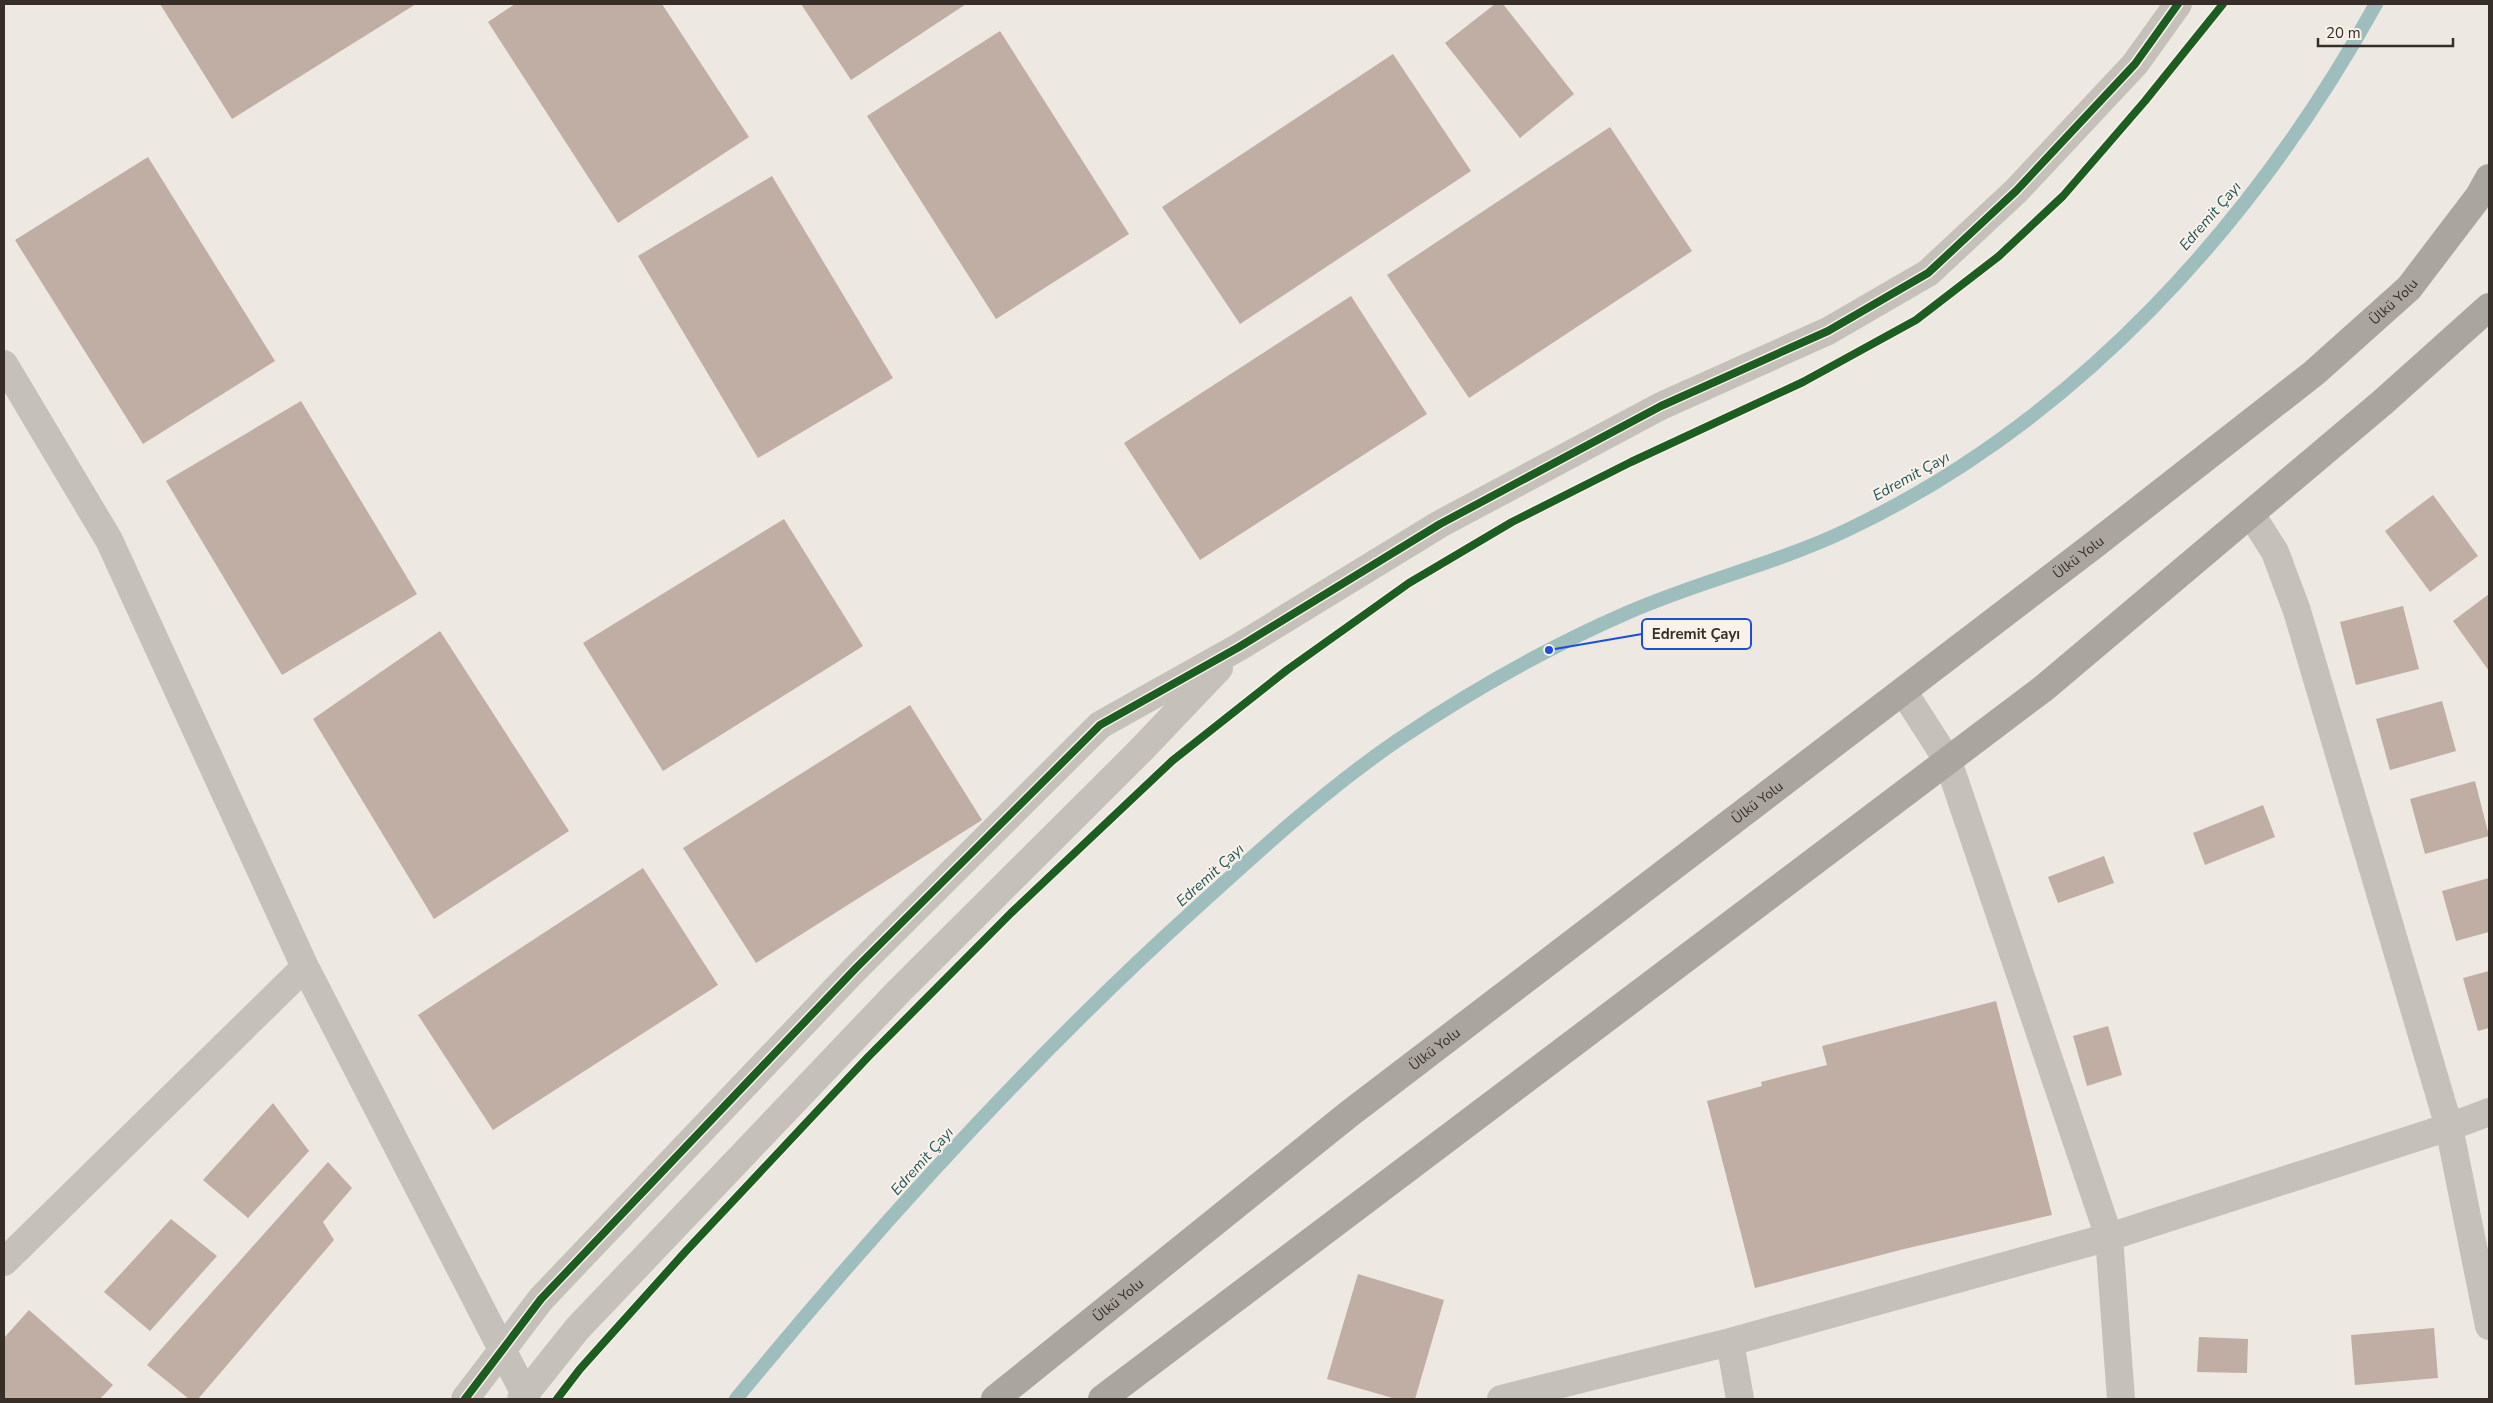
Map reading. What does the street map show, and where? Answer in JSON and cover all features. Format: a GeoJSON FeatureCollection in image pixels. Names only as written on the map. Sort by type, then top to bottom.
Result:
{"type":"FeatureCollection","features":[{"type":"Feature","properties":{"kind":"main road","name":"Ülkü Yolu"},"geometry":{"type":"LineString","coordinates":[[994,1399],[1350,1114],[2094,546],[2314,373],[2409,288],[2479,196],[2489,178]]}},
{"type":"Feature","properties":{"kind":"main road"},"geometry":{"type":"LineString","coordinates":[[1102,1399],[2044,688],[2383,402],[2489,307]]}},
{"type":"Feature","properties":{"kind":"street"},"geometry":{"type":"LineString","coordinates":[[465,1399],[541,1299],[856,968],[1100,725],[1239,647],[1440,524],[1661,406],[1828,331],[1928,273],[2016,191],[2135,64],[2178,4]]}},
{"type":"Feature","properties":{"kind":"street"},"geometry":{"type":"LineString","coordinates":[[4,364],[109,540],[305,968],[502,1350],[523,1397],[576,1329],[899,991],[1141,750],[1239,647]]}},
{"type":"Feature","properties":{"kind":"street"},"geometry":{"type":"LineString","coordinates":[[2250,514],[2275,552],[2297,611],[2449,1128],[2489,1326]]}},
{"type":"Feature","properties":{"kind":"street"},"geometry":{"type":"LineString","coordinates":[[1903,691],[1948,761],[2109,1237],[2121,1399]]}},
{"type":"Feature","properties":{"kind":"street"},"geometry":{"type":"LineString","coordinates":[[4,1262],[305,968]]}},
{"type":"Feature","properties":{"kind":"street"},"geometry":{"type":"LineString","coordinates":[[1501,1399],[1730,1342],[2109,1237],[2449,1128],[2489,1112]]}},
{"type":"Feature","properties":{"kind":"street"},"geometry":{"type":"LineString","coordinates":[[1730,1342],[1740,1399]]}},
{"type":"Feature","properties":{"kind":"building"},"geometry":{"type":"Polygon","coordinates":[[[160,4],[416,4],[232,119],[160,4]]]}},
{"type":"Feature","properties":{"kind":"building"},"geometry":{"type":"Polygon","coordinates":[[[515,4],[662,4],[749,137],[618,223],[488,22],[515,4]]]}},
{"type":"Feature","properties":{"kind":"building"},"geometry":{"type":"Polygon","coordinates":[[[801,4],[966,4],[851,80],[801,4]]]}},
{"type":"Feature","properties":{"kind":"building"},"geometry":{"type":"Polygon","coordinates":[[[1495,4],[1503,4],[1574,94],[1520,138],[1445,43],[1495,4]]]}},
{"type":"Feature","properties":{"kind":"building"},"geometry":{"type":"Polygon","coordinates":[[[1000,31],[1129,234],[996,319],[867,116],[1000,31]]]}},
{"type":"Feature","properties":{"kind":"building"},"geometry":{"type":"Polygon","coordinates":[[[1393,54],[1471,171],[1240,324],[1162,207],[1393,54]]]}},
{"type":"Feature","properties":{"kind":"building"},"geometry":{"type":"Polygon","coordinates":[[[1610,127],[1692,251],[1469,398],[1387,275],[1610,127]]]}},
{"type":"Feature","properties":{"kind":"building"},"geometry":{"type":"Polygon","coordinates":[[[148,157],[275,361],[143,444],[15,240],[148,157]]]}},
{"type":"Feature","properties":{"kind":"building"},"geometry":{"type":"Polygon","coordinates":[[[772,176],[893,378],[758,458],[638,256],[772,176]]]}},
{"type":"Feature","properties":{"kind":"building"},"geometry":{"type":"Polygon","coordinates":[[[1351,296],[1427,414],[1200,560],[1124,443],[1351,296]]]}},
{"type":"Feature","properties":{"kind":"building"},"geometry":{"type":"Polygon","coordinates":[[[301,401],[417,594],[282,675],[166,481],[301,401]]]}},
{"type":"Feature","properties":{"kind":"building"},"geometry":{"type":"Polygon","coordinates":[[[2433,495],[2478,556],[2430,592],[2385,531],[2433,495]]]}},
{"type":"Feature","properties":{"kind":"building"},"geometry":{"type":"Polygon","coordinates":[[[784,519],[863,646],[663,771],[583,643],[784,519]]]}},
{"type":"Feature","properties":{"kind":"building"},"geometry":{"type":"Polygon","coordinates":[[[2489,594],[2489,671],[2453,621],[2489,594]]]}},
{"type":"Feature","properties":{"kind":"building"},"geometry":{"type":"Polygon","coordinates":[[[2403,606],[2419,669],[2356,685],[2340,622],[2403,606]]]}},
{"type":"Feature","properties":{"kind":"building"},"geometry":{"type":"Polygon","coordinates":[[[440,631],[569,831],[434,919],[313,719],[440,631]]]}},
{"type":"Feature","properties":{"kind":"building"},"geometry":{"type":"Polygon","coordinates":[[[2442,701],[2456,751],[2390,770],[2376,719],[2442,701]]]}},
{"type":"Feature","properties":{"kind":"building"},"geometry":{"type":"Polygon","coordinates":[[[910,705],[982,820],[756,963],[683,848],[910,705]]]}},
{"type":"Feature","properties":{"kind":"building"},"geometry":{"type":"Polygon","coordinates":[[[2475,781],[2489,836],[2425,854],[2410,799],[2475,781]]]}},
{"type":"Feature","properties":{"kind":"building"},"geometry":{"type":"Polygon","coordinates":[[[2263,805],[2275,837],[2205,865],[2193,833],[2263,805]]]}},
{"type":"Feature","properties":{"kind":"building"},"geometry":{"type":"Polygon","coordinates":[[[2104,856],[2114,883],[2058,903],[2048,877],[2104,856]]]}},
{"type":"Feature","properties":{"kind":"building"},"geometry":{"type":"Polygon","coordinates":[[[643,868],[718,985],[493,1130],[418,1015],[643,868]]]}},
{"type":"Feature","properties":{"kind":"building"},"geometry":{"type":"Polygon","coordinates":[[[2489,878],[2489,932],[2456,941],[2442,891],[2489,878]]]}},
{"type":"Feature","properties":{"kind":"building"},"geometry":{"type":"Polygon","coordinates":[[[2489,971],[2489,1028],[2478,1031],[2463,978],[2489,971]]]}},
{"type":"Feature","properties":{"kind":"building"},"geometry":{"type":"Polygon","coordinates":[[[1996,1001],[2052,1215],[1904,1249],[1755,1288],[1707,1101],[1762,1086],[1761,1082],[1827,1065],[1822,1046],[1996,1001]]]}},
{"type":"Feature","properties":{"kind":"building"},"geometry":{"type":"Polygon","coordinates":[[[2108,1026],[2122,1075],[2087,1086],[2073,1036],[2108,1026]]]}},
{"type":"Feature","properties":{"kind":"building"},"geometry":{"type":"Polygon","coordinates":[[[273,1103],[309,1151],[248,1218],[203,1180],[273,1103]]]}},
{"type":"Feature","properties":{"kind":"building"},"geometry":{"type":"Polygon","coordinates":[[[328,1162],[352,1188],[323,1222],[334,1240],[198,1399],[189,1399],[147,1365],[328,1162]]]}},
{"type":"Feature","properties":{"kind":"building"},"geometry":{"type":"Polygon","coordinates":[[[171,1219],[217,1256],[150,1331],[104,1292],[171,1219]]]}},
{"type":"Feature","properties":{"kind":"building"},"geometry":{"type":"Polygon","coordinates":[[[1358,1274],[1444,1300],[1415,1399],[1396,1399],[1327,1379],[1358,1274]]]}},
{"type":"Feature","properties":{"kind":"building"},"geometry":{"type":"Polygon","coordinates":[[[29,1310],[113,1385],[100,1399],[4,1399],[4,1338],[29,1310]]]}},
{"type":"Feature","properties":{"kind":"building"},"geometry":{"type":"Polygon","coordinates":[[[2434,1328],[2438,1378],[2355,1385],[2351,1335],[2434,1328]]]}},
{"type":"Feature","properties":{"kind":"building"},"geometry":{"type":"Polygon","coordinates":[[[2199,1337],[2248,1339],[2247,1373],[2197,1372],[2199,1337]]]}},
{"type":"Feature","properties":{"kind":"waterway","name":"Edremit Çayı"},"geometry":{"type":"LineString","coordinates":[[736,1399],[900,1208],[956,1146],[1073,1025],[1133,966],[1244,865],[1294,821],[1371,759],[1454,704],[1510,671],[1569,640],[1656,601],[1819,543],[1929,486],[2008,434],[2082,374],[2151,309],[2215,239],[2274,164],[2328,85],[2376,4]]}},
{"type":"Feature","properties":{"kind":"cycle path"},"geometry":{"type":"LineString","coordinates":[[465,1399],[541,1299],[856,968],[1100,725],[1239,647],[1440,524],[1661,406],[1828,331],[1928,273],[2016,191],[2135,64],[2178,4]]}},
{"type":"Feature","properties":{"kind":"cycle path"},"geometry":{"type":"LineString","coordinates":[[557,1399],[580,1369],[686,1251],[868,1057],[1011,913],[1172,761],[1287,670],[1409,583],[1512,522],[1631,462],[1803,382],[1916,320],[1999,256],[2063,196],[2145,101],[2223,4]]}},
{"type":"Feature","properties":{"kind":"place","name":"Edremit Çayı"},"geometry":{"type":"Point","coordinates":[1549,650]}}]}
